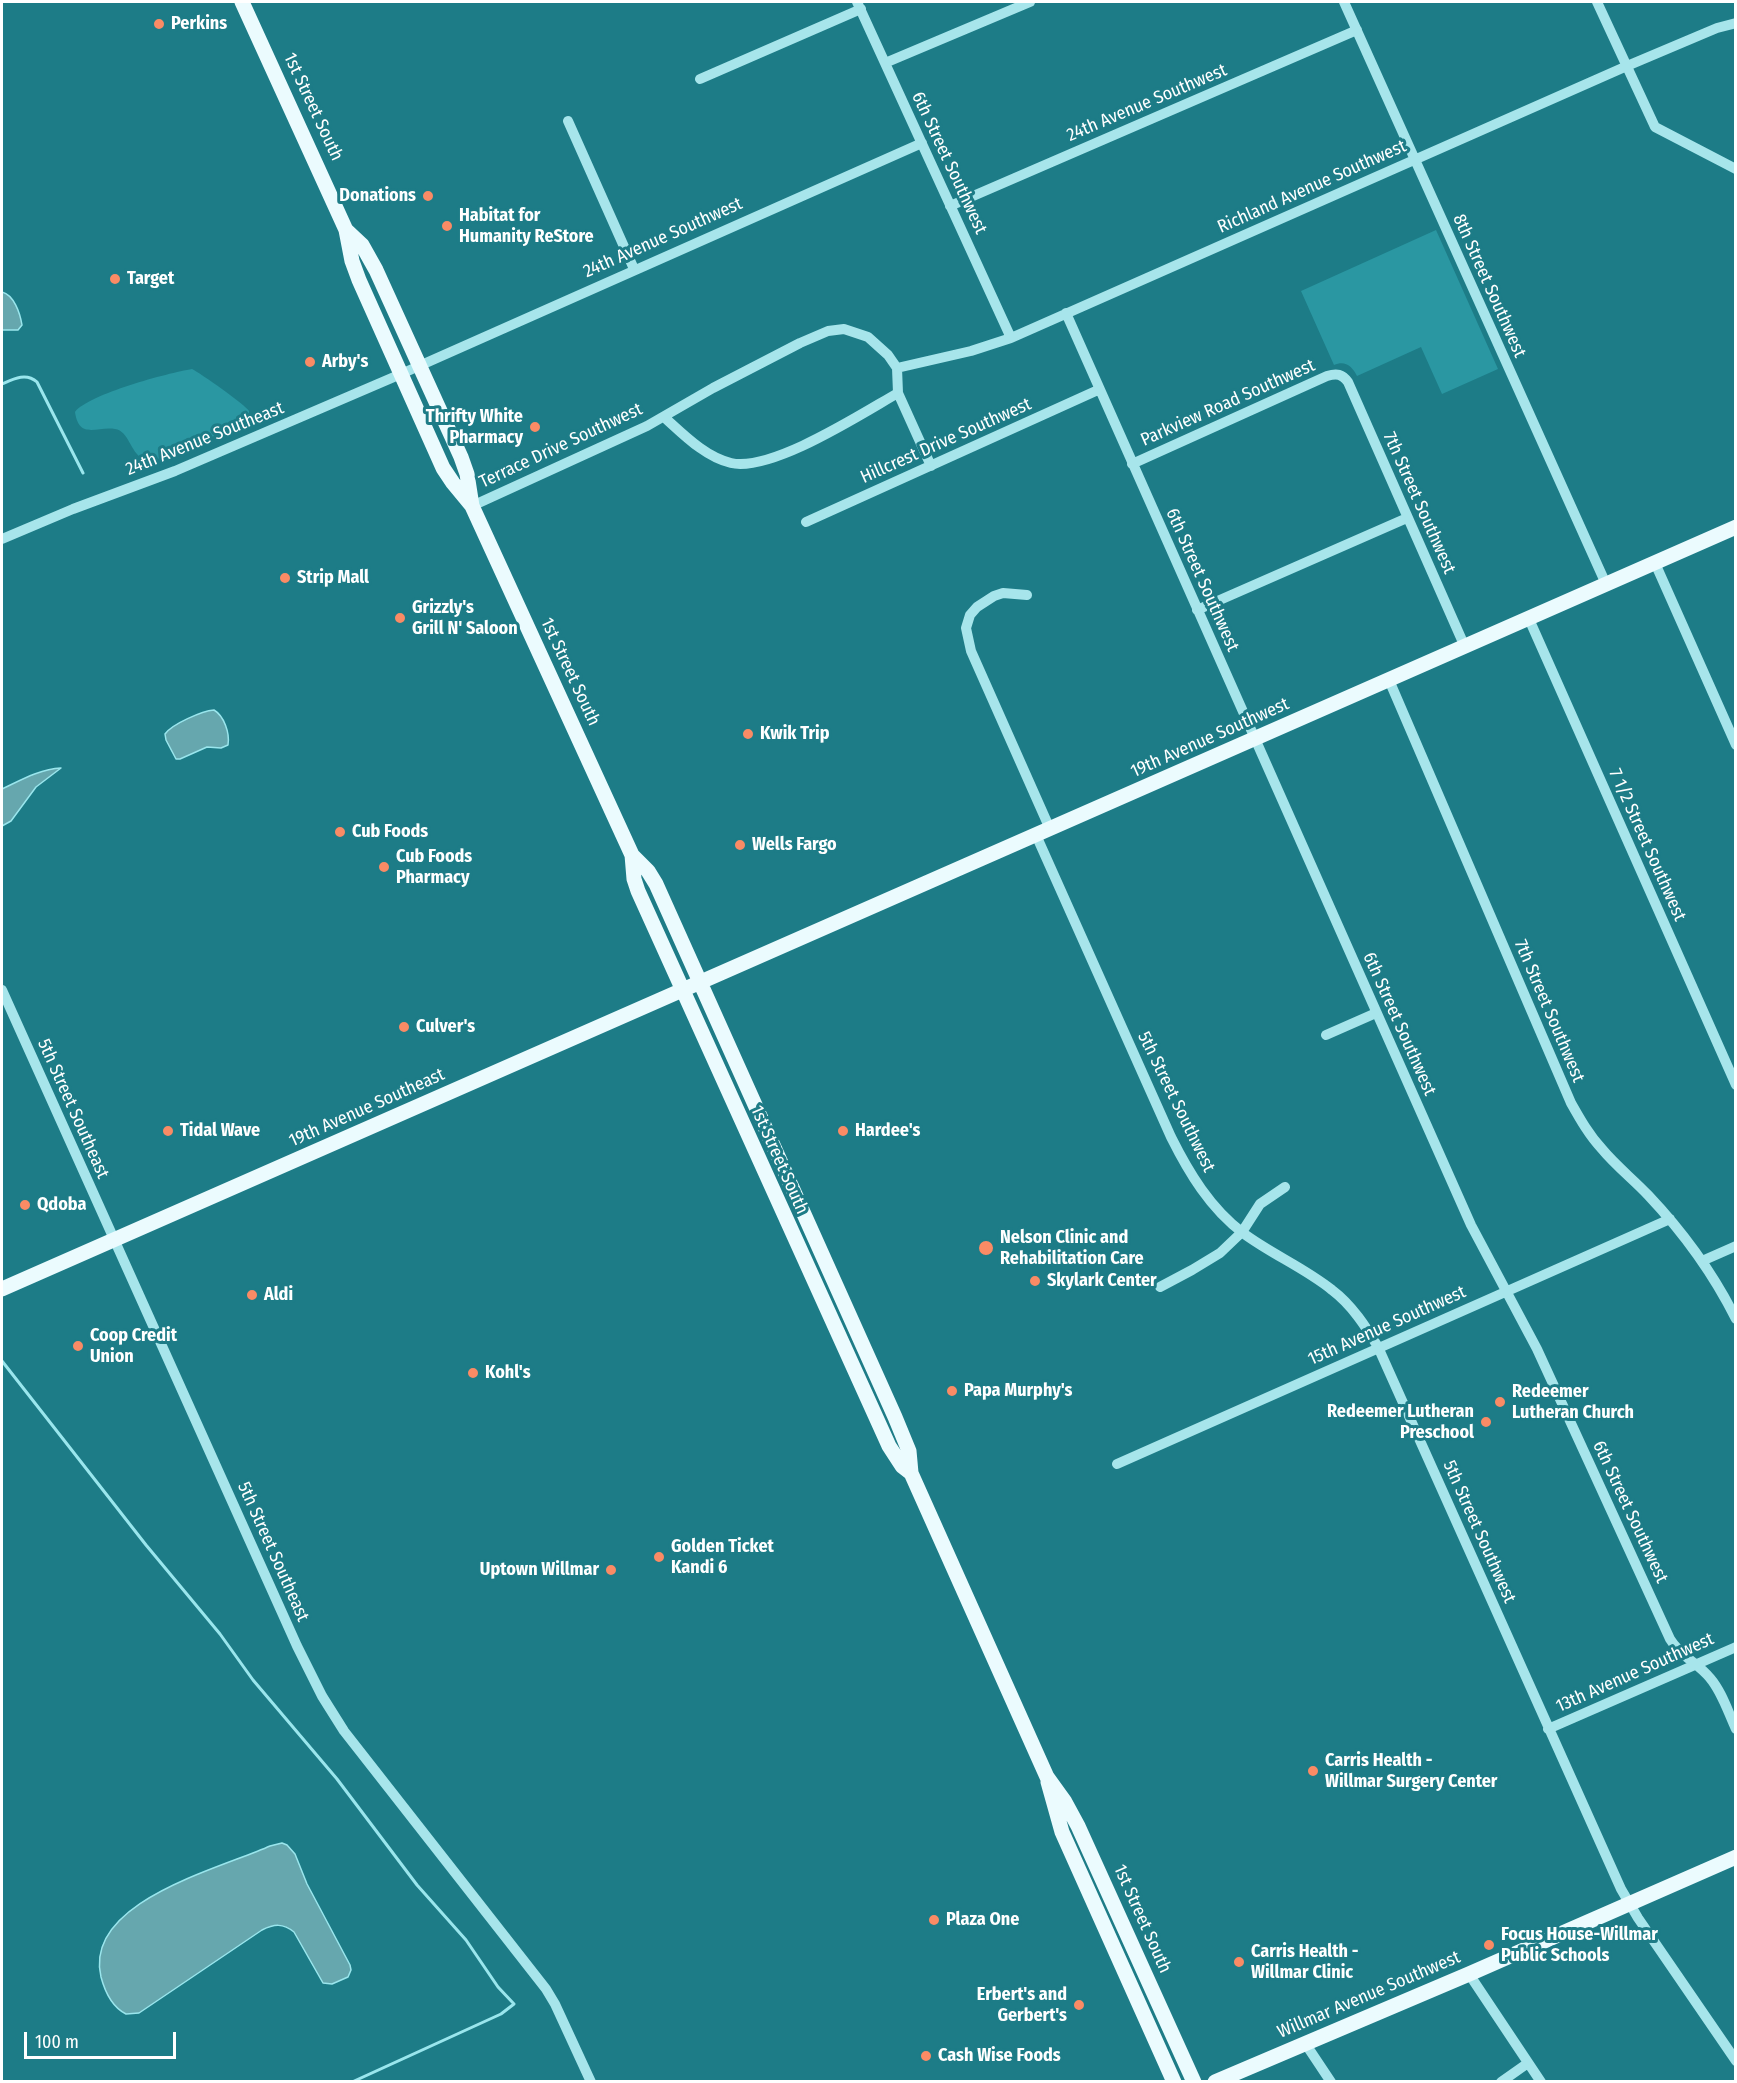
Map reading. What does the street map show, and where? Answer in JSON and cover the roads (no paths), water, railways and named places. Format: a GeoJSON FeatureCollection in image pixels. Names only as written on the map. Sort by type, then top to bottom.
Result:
{"type":"FeatureCollection","features":[{"type":"Feature","properties":{"kind":"main road","name":"1st Street South"},"geometry":{"type":"LineString","coordinates":[[242,2],[346,230],[352,261],[401,374],[444,468],[472,506],[632,855],[634,879],[638,891],[682,991],[889,1446],[902,1466],[911,1473]]}},
{"type":"Feature","properties":{"kind":"main road","name":"1st Street South"},"geometry":{"type":"LineString","coordinates":[[346,230],[362,245],[371,260],[461,457],[467,474],[472,506]]}},
{"type":"Feature","properties":{"kind":"main road","name":"19th Avenue Southwest"},"geometry":{"type":"LineString","coordinates":[[700,984],[1736,528]]}},
{"type":"Feature","properties":{"kind":"main road","name":"1st Street South"},"geometry":{"type":"LineString","coordinates":[[632,855],[648,871],[656,884],[895,1416],[909,1451],[911,1473],[1047,1777],[1062,1832],[1174,2082]]}},
{"type":"Feature","properties":{"kind":"main road","name":"19th Avenue Southeast"},"geometry":{"type":"LineString","coordinates":[[2,1289],[700,984]]}},
{"type":"Feature","properties":{"kind":"main road","name":"1st Street South"},"geometry":{"type":"LineString","coordinates":[[1047,1777],[1065,1802],[1078,1826],[1194,2082]]}},
{"type":"Feature","properties":{"kind":"main road","name":"Willmar Avenue Southwest"},"geometry":{"type":"LineString","coordinates":[[1215,2082],[1736,1857]]}},
{"type":"Feature","properties":{"kind":"street"},"geometry":{"type":"LineString","coordinates":[[885,63],[1030,2]]}},
{"type":"Feature","properties":{"kind":"street","name":"8th Street Southwest"},"geometry":{"type":"LineString","coordinates":[[1344,2],[1606,584]]}},
{"type":"Feature","properties":{"kind":"street"},"geometry":{"type":"LineString","coordinates":[[1597,2],[1655,127],[1736,170]]}},
{"type":"Feature","properties":{"kind":"street"},"geometry":{"type":"LineString","coordinates":[[700,79],[859,5]]}},
{"type":"Feature","properties":{"kind":"street","name":"6th Street Southwest"},"geometry":{"type":"LineString","coordinates":[[859,5],[1011,339]]}},
{"type":"Feature","properties":{"kind":"street","name":"Richland Avenue Southwest"},"geometry":{"type":"LineString","coordinates":[[897,368],[980,349],[1011,339],[1627,66],[1717,28],[1736,23]]}},
{"type":"Feature","properties":{"kind":"street","name":"24th Avenue Southwest"},"geometry":{"type":"LineString","coordinates":[[950,206],[1357,30]]}},
{"type":"Feature","properties":{"kind":"street"},"geometry":{"type":"LineString","coordinates":[[568,121],[634,269]]}},
{"type":"Feature","properties":{"kind":"street","name":"24th Avenue Southwest"},"geometry":{"type":"LineString","coordinates":[[419,366],[922,143]]}},
{"type":"Feature","properties":{"kind":"street","name":"6th Street Southwest"},"geometry":{"type":"LineString","coordinates":[[1066,313],[1098,390],[1471,1225],[1537,1349],[1670,1639],[1678,1650],[1704,1671],[1714,1683],[1736,1729]]}},
{"type":"Feature","properties":{"kind":"street","name":"Terrace Drive Southwest"},"geometry":{"type":"LineString","coordinates":[[472,506],[664,417],[713,388],[828,331],[844,329],[868,337],[888,355],[897,368]]}},
{"type":"Feature","properties":{"kind":"street","name":"24th Avenue Southeast"},"geometry":{"type":"LineString","coordinates":[[2,539],[73,509],[175,471],[419,366]]}},
{"type":"Feature","properties":{"kind":"street"},"geometry":{"type":"LineString","coordinates":[[897,368],[898,393],[931,466]]}},
{"type":"Feature","properties":{"kind":"street","name":"Parkview Road Southwest"},"geometry":{"type":"LineString","coordinates":[[1132,464],[1327,376],[1339,374]]}},
{"type":"Feature","properties":{"kind":"street","name":"7th Street Southwest"},"geometry":{"type":"LineString","coordinates":[[1339,374],[1348,382],[1465,647]]}},
{"type":"Feature","properties":{"kind":"street","name":"Hillcrest Drive Southwest"},"geometry":{"type":"LineString","coordinates":[[806,522],[1098,390]]}},
{"type":"Feature","properties":{"kind":"street","name":"Terrace Drive Southwest"},"geometry":{"type":"LineString","coordinates":[[664,417],[713,456],[732,463],[748,463],[766,460],[791,451],[898,393]]}},
{"type":"Feature","properties":{"kind":"street"},"geometry":{"type":"LineString","coordinates":[[1197,610],[1407,518]]}},
{"type":"Feature","properties":{"kind":"street"},"geometry":{"type":"LineString","coordinates":[[1655,563],[1736,745]]}},
{"type":"Feature","properties":{"kind":"street","name":"5th Street Southwest"},"geometry":{"type":"LineString","coordinates":[[1027,595],[1003,593],[986,601],[970,615],[966,632],[971,651],[1043,832],[1181,1158],[1206,1196],[1242,1232],[1334,1291],[1358,1316],[1378,1347],[1548,1729],[1629,1903],[1736,2061]]}},
{"type":"Feature","properties":{"kind":"street","name":"7 1/2 Street Southwest"},"geometry":{"type":"LineString","coordinates":[[1528,619],[1736,1085]]}},
{"type":"Feature","properties":{"kind":"street","name":"7th Street Southwest"},"geometry":{"type":"LineString","coordinates":[[1389,680],[1571,1103],[1584,1126],[1602,1150],[1670,1219],[1721,1289],[1736,1319]]}},
{"type":"Feature","properties":{"kind":"street","name":"5th Street Southeast"},"geometry":{"type":"LineString","coordinates":[[2,990],[297,1646],[322,1696],[358,1749],[546,1989],[591,2082]]}},
{"type":"Feature","properties":{"kind":"street"},"geometry":{"type":"LineString","coordinates":[[1326,1035],[1376,1013]]}},
{"type":"Feature","properties":{"kind":"street"},"geometry":{"type":"LineString","coordinates":[[1160,1287],[1208,1261],[1242,1232],[1260,1204],[1285,1187]]}},
{"type":"Feature","properties":{"kind":"street","name":"15th Avenue Southwest"},"geometry":{"type":"LineString","coordinates":[[1117,1464],[1670,1219]]}},
{"type":"Feature","properties":{"kind":"street"},"geometry":{"type":"LineString","coordinates":[[1702,1261],[1736,1246]]}},
{"type":"Feature","properties":{"kind":"street","name":"13th Avenue Southwest"},"geometry":{"type":"LineString","coordinates":[[1548,1729],[1736,1647]]}},
{"type":"Feature","properties":{"kind":"street"},"geometry":{"type":"LineString","coordinates":[[1469,1974],[1541,2082]]}},
{"type":"Feature","properties":{"kind":"street"},"geometry":{"type":"LineString","coordinates":[[1305,2043],[1331,2082]]}},
{"type":"Feature","properties":{"kind":"street"},"geometry":{"type":"LineString","coordinates":[[1501,2082],[1528,2063]]}},
{"type":"Feature","properties":{"kind":"waterway"},"geometry":{"type":"LineString","coordinates":[[2,384],[24,377],[37,382],[83,473]]}},
{"type":"Feature","properties":{"kind":"waterway"},"geometry":{"type":"LineString","coordinates":[[2,1361],[146,1545],[220,1634],[253,1680],[337,1779],[417,1885],[466,1940],[498,1987],[514,2004],[501,2014],[352,2082]]}},
{"type":"Feature","properties":{"kind":"place","name":"Perkins"},"geometry":{"type":"Point","coordinates":[159,24]}},
{"type":"Feature","properties":{"kind":"place","name":"Donations"},"geometry":{"type":"Point","coordinates":[428,196]}},
{"type":"Feature","properties":{"kind":"place","name":"Habitat for Humanity ReStore"},"geometry":{"type":"Point","coordinates":[447,226]}},
{"type":"Feature","properties":{"kind":"place","name":"Target"},"geometry":{"type":"Point","coordinates":[115,279]}},
{"type":"Feature","properties":{"kind":"place","name":"Arby's"},"geometry":{"type":"Point","coordinates":[310,362]}},
{"type":"Feature","properties":{"kind":"place","name":"Thrifty White Pharmacy"},"geometry":{"type":"Point","coordinates":[535,427]}},
{"type":"Feature","properties":{"kind":"place","name":"Strip Mall"},"geometry":{"type":"Point","coordinates":[285,578]}},
{"type":"Feature","properties":{"kind":"place","name":"Grizzly's Grill N' Saloon"},"geometry":{"type":"Point","coordinates":[400,618]}},
{"type":"Feature","properties":{"kind":"place","name":"Kwik Trip"},"geometry":{"type":"Point","coordinates":[748,734]}},
{"type":"Feature","properties":{"kind":"place","name":"Cub Foods"},"geometry":{"type":"Point","coordinates":[340,832]}},
{"type":"Feature","properties":{"kind":"place","name":"Wells Fargo"},"geometry":{"type":"Point","coordinates":[740,845]}},
{"type":"Feature","properties":{"kind":"place","name":"Cub Foods Pharmacy"},"geometry":{"type":"Point","coordinates":[384,867]}},
{"type":"Feature","properties":{"kind":"place","name":"Culver's"},"geometry":{"type":"Point","coordinates":[404,1027]}},
{"type":"Feature","properties":{"kind":"place","name":"Tidal Wave"},"geometry":{"type":"Point","coordinates":[168,1131]}},
{"type":"Feature","properties":{"kind":"place","name":"Hardee's"},"geometry":{"type":"Point","coordinates":[843,1131]}},
{"type":"Feature","properties":{"kind":"place","name":"Qdoba"},"geometry":{"type":"Point","coordinates":[25,1205]}},
{"type":"Feature","properties":{"kind":"place","name":"Nelson Clinic and Rehabilitation Care"},"geometry":{"type":"Point","coordinates":[986,1248]}},
{"type":"Feature","properties":{"kind":"place","name":"Skylark Center"},"geometry":{"type":"Point","coordinates":[1035,1281]}},
{"type":"Feature","properties":{"kind":"place","name":"Aldi"},"geometry":{"type":"Point","coordinates":[252,1295]}},
{"type":"Feature","properties":{"kind":"place","name":"Coop Credit Union"},"geometry":{"type":"Point","coordinates":[78,1346]}},
{"type":"Feature","properties":{"kind":"place","name":"Kohl's"},"geometry":{"type":"Point","coordinates":[473,1373]}},
{"type":"Feature","properties":{"kind":"place","name":"Papa Murphy's"},"geometry":{"type":"Point","coordinates":[952,1391]}},
{"type":"Feature","properties":{"kind":"place","name":"Redeemer Lutheran Church"},"geometry":{"type":"Point","coordinates":[1500,1402]}},
{"type":"Feature","properties":{"kind":"place","name":"Redeemer Lutheran Preschool"},"geometry":{"type":"Point","coordinates":[1486,1422]}},
{"type":"Feature","properties":{"kind":"place","name":"Golden Ticket Kandi 6"},"geometry":{"type":"Point","coordinates":[659,1557]}},
{"type":"Feature","properties":{"kind":"place","name":"Uptown Willmar"},"geometry":{"type":"Point","coordinates":[611,1570]}},
{"type":"Feature","properties":{"kind":"place","name":"Carris Health - Willmar Surgery Center"},"geometry":{"type":"Point","coordinates":[1313,1771]}},
{"type":"Feature","properties":{"kind":"place","name":"Plaza One"},"geometry":{"type":"Point","coordinates":[934,1920]}},
{"type":"Feature","properties":{"kind":"place","name":"Focus House-Willmar Public Schools"},"geometry":{"type":"Point","coordinates":[1489,1945]}},
{"type":"Feature","properties":{"kind":"place","name":"Carris Health - Willmar Clinic"},"geometry":{"type":"Point","coordinates":[1239,1962]}},
{"type":"Feature","properties":{"kind":"place","name":"Erbert's and Gerbert's"},"geometry":{"type":"Point","coordinates":[1079,2005]}},
{"type":"Feature","properties":{"kind":"place","name":"Cash Wise Foods"},"geometry":{"type":"Point","coordinates":[926,2056]}}]}
